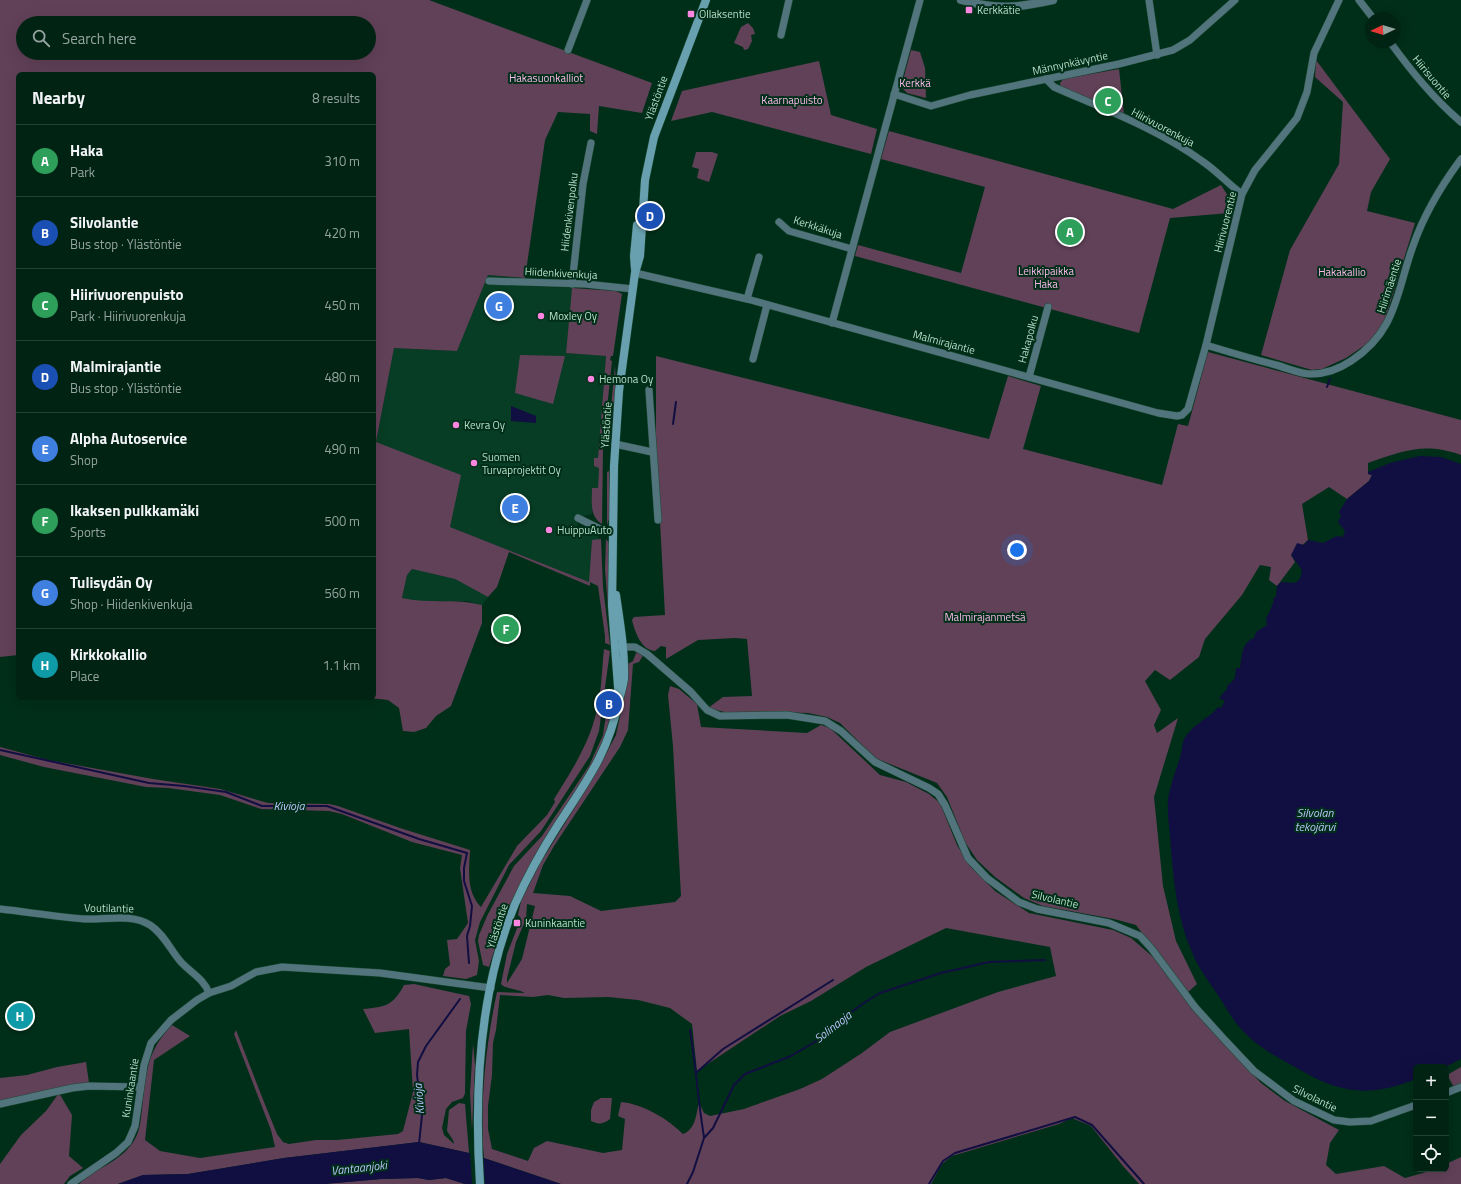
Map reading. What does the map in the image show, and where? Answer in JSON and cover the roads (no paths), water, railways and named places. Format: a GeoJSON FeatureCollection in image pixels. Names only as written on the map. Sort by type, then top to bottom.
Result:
{"type":"FeatureCollection","features":[{"type":"Feature","properties":{"kind":"main road","name":"Ylästöntie"},"geometry":{"type":"LineString","coordinates":[[480,1184],[478,1146],[480,1071],[491,988],[507,927],[522,888],[543,849],[598,763],[614,726],[619,700],[620,647],[612,606],[615,444],[619,391],[635,273],[635,239],[642,209],[645,180],[654,137],[706,0]]}},
{"type":"Feature","properties":{"kind":"street"},"geometry":{"type":"LineString","coordinates":[[568,50],[587,0]]}},
{"type":"Feature","properties":{"kind":"street"},"geometry":{"type":"LineString","coordinates":[[781,35],[789,0]]}},
{"type":"Feature","properties":{"kind":"street"},"geometry":{"type":"LineString","coordinates":[[832,323],[920,0]]}},
{"type":"Feature","properties":{"kind":"street"},"geometry":{"type":"LineString","coordinates":[[961,0],[1000,8],[1023,7],[1053,0]]}},
{"type":"Feature","properties":{"kind":"street"},"geometry":{"type":"LineString","coordinates":[[1149,0],[1158,55]]}},
{"type":"Feature","properties":{"kind":"street","name":"Männynkävyntie"},"geometry":{"type":"LineString","coordinates":[[894,94],[931,106],[976,94],[1158,55],[1173,50],[1190,40],[1235,0]]}},
{"type":"Feature","properties":{"kind":"street","name":"Hiirivuorentie"},"geometry":{"type":"LineString","coordinates":[[1177,416],[1182,415],[1188,409],[1206,345],[1242,194],[1255,170],[1297,118],[1304,106],[1314,53],[1339,0]]}},
{"type":"Feature","properties":{"kind":"street"},"geometry":{"type":"LineString","coordinates":[[1359,0],[1368,12]]}},
{"type":"Feature","properties":{"kind":"street","name":"Hiirisuontie"},"geometry":{"type":"LineString","coordinates":[[1394,48],[1419,82],[1439,104],[1461,122]]}},
{"type":"Feature","properties":{"kind":"street","name":"Hiirivuorenkuja"},"geometry":{"type":"LineString","coordinates":[[1046,79],[1054,87],[1154,132],[1183,148],[1202,161],[1242,194]]}},
{"type":"Feature","properties":{"kind":"street","name":"Hiidenkivenpolku"},"geometry":{"type":"LineString","coordinates":[[572,284],[583,184],[591,143]]}},
{"type":"Feature","properties":{"kind":"street","name":"Hiirimäentie"},"geometry":{"type":"LineString","coordinates":[[1206,345],[1311,374],[1337,369],[1362,354],[1378,338],[1388,323],[1394,310],[1412,246],[1428,209],[1439,189],[1461,159]]}},
{"type":"Feature","properties":{"kind":"street","name":"Kerkkäkuja"},"geometry":{"type":"LineString","coordinates":[[779,222],[789,231],[852,249]]}},
{"type":"Feature","properties":{"kind":"street"},"geometry":{"type":"LineString","coordinates":[[747,299],[759,257]]}},
{"type":"Feature","properties":{"kind":"street","name":"Malmirajantie"},"geometry":{"type":"LineString","coordinates":[[635,273],[747,299],[1158,413],[1177,416]]}},
{"type":"Feature","properties":{"kind":"street","name":"Hiidenkivenkuja"},"geometry":{"type":"LineString","coordinates":[[489,281],[572,284],[633,289]]}},
{"type":"Feature","properties":{"kind":"street"},"geometry":{"type":"LineString","coordinates":[[753,359],[767,305]]}},
{"type":"Feature","properties":{"kind":"street","name":"Hakapolku"},"geometry":{"type":"LineString","coordinates":[[1029,377],[1048,307]]}},
{"type":"Feature","properties":{"kind":"street"},"geometry":{"type":"LineString","coordinates":[[649,390],[652,452],[658,520]]}},
{"type":"Feature","properties":{"kind":"street"},"geometry":{"type":"LineString","coordinates":[[615,444],[652,452]]}},
{"type":"Feature","properties":{"kind":"street"},"geometry":{"type":"LineString","coordinates":[[578,518],[604,531],[613,531]]}},
{"type":"Feature","properties":{"kind":"street","name":"Silvolantie"},"geometry":{"type":"LineString","coordinates":[[620,647],[635,647],[647,654],[691,692],[707,710],[720,716],[787,715],[826,721],[841,731],[875,762],[929,788],[938,794],[945,805],[968,858],[992,882],[1019,902],[1037,908],[1109,923],[1140,936],[1222,1038],[1254,1071],[1294,1101],[1334,1120],[1350,1122],[1371,1121],[1413,1106]]}},
{"type":"Feature","properties":{"kind":"street","name":"Voutilantie"},"geometry":{"type":"LineString","coordinates":[[0,909],[58,917],[85,919],[128,918],[143,921],[155,928],[181,962],[206,986],[210,994]]}},
{"type":"Feature","properties":{"kind":"street","name":"Kuninkaantie"},"geometry":{"type":"LineString","coordinates":[[71,1184],[116,1153],[128,1142],[135,1126],[140,1087],[147,1053],[160,1031],[184,1009],[210,994],[232,986],[256,972],[282,967],[380,973],[491,988]]}},
{"type":"Feature","properties":{"kind":"street"},"geometry":{"type":"LineString","coordinates":[[0,1104],[72,1088],[89,1086],[140,1087]]}},
{"type":"Feature","properties":{"kind":"street"},"geometry":{"type":"LineString","coordinates":[[1449,1092],[1461,1087]]}},
{"type":"Feature","properties":{"kind":"water"},"geometry":{"type":"Polygon","coordinates":[[[511,406],[536,416],[536,423],[511,421],[511,406]]]}},
{"type":"Feature","properties":{"kind":"water","name":"Silvolan tekojärvi"},"geometry":{"type":"Polygon","coordinates":[[[1420,456],[1441,457],[1461,464],[1461,1059],[1449,1065],[1413,1064],[1413,1080],[1386,1088],[1359,1090],[1346,1089],[1319,1080],[1280,1059],[1251,1038],[1239,1027],[1231,1016],[1196,961],[1182,924],[1174,880],[1168,818],[1168,800],[1183,742],[1186,736],[1218,707],[1221,708],[1225,701],[1219,698],[1227,689],[1228,684],[1230,684],[1235,678],[1236,668],[1240,668],[1244,647],[1254,638],[1256,632],[1267,625],[1266,618],[1274,600],[1273,598],[1276,597],[1277,586],[1281,582],[1295,583],[1300,579],[1302,570],[1291,555],[1297,543],[1304,545],[1308,540],[1323,543],[1337,536],[1343,537],[1345,531],[1338,522],[1341,516],[1339,512],[1347,499],[1369,481],[1372,475],[1368,474],[1368,472],[1390,463],[1420,456]]]}},
{"type":"Feature","properties":{"kind":"water","name":"Vantaanjoki"},"geometry":{"type":"Polygon","coordinates":[[[419,1142],[469,1153],[561,1184],[465,1184],[446,1178],[429,1180],[418,1178],[381,1179],[324,1184],[118,1184],[143,1175],[188,1174],[284,1158],[419,1142]]]}},
{"type":"Feature","properties":{"kind":"waterway"},"geometry":{"type":"LineString","coordinates":[[1327,387],[1330,379]]}},
{"type":"Feature","properties":{"kind":"waterway"},"geometry":{"type":"LineString","coordinates":[[673,424],[676,402]]}},
{"type":"Feature","properties":{"kind":"waterway","name":"Kivioja"},"geometry":{"type":"LineString","coordinates":[[0,750],[149,783],[226,792],[262,806],[327,806],[419,839],[467,853],[464,868],[464,881],[472,906],[470,926],[467,936],[469,963]]}},
{"type":"Feature","properties":{"kind":"waterway","name":"Solinaoja"},"geometry":{"type":"LineString","coordinates":[[687,1184],[693,1172],[704,1138],[713,1128],[734,1085],[745,1074],[791,1056],[818,1040],[844,1017],[880,993],[941,973],[989,962],[1045,960]]}},
{"type":"Feature","properties":{"kind":"waterway"},"geometry":{"type":"LineString","coordinates":[[697,1072],[723,1049],[833,980]]}},
{"type":"Feature","properties":{"kind":"waterway","name":"Kivioja"},"geometry":{"type":"LineString","coordinates":[[419,1144],[422,1115],[417,1075],[418,1062],[426,1046],[460,999]]}},
{"type":"Feature","properties":{"kind":"waterway"},"geometry":{"type":"LineString","coordinates":[[690,1030],[704,1137]]}},
{"type":"Feature","properties":{"kind":"waterway"},"geometry":{"type":"LineString","coordinates":[[929,1184],[943,1161],[955,1153],[1075,1117],[1092,1125],[1144,1184]]}},
{"type":"Feature","properties":{"kind":"place","name":"Kerkkätie"},"geometry":{"type":"Point","coordinates":[969,10]}},
{"type":"Feature","properties":{"kind":"place","name":"Ollaksentie"},"geometry":{"type":"Point","coordinates":[691,14]}},
{"type":"Feature","properties":{"kind":"place","name":"Hiirivuorenpuisto"},"geometry":{"type":"Point","coordinates":[1108,101]}},
{"type":"Feature","properties":{"kind":"place","name":"Malmirajantie"},"geometry":{"type":"Point","coordinates":[650,216]}},
{"type":"Feature","properties":{"kind":"place","name":"Haka"},"geometry":{"type":"Point","coordinates":[1070,232]}},
{"type":"Feature","properties":{"kind":"place","name":"Tulisydän Oy"},"geometry":{"type":"Point","coordinates":[499,306]}},
{"type":"Feature","properties":{"kind":"place","name":"Moxley Oy"},"geometry":{"type":"Point","coordinates":[541,316]}},
{"type":"Feature","properties":{"kind":"place","name":"Hemona Oy"},"geometry":{"type":"Point","coordinates":[591,379]}},
{"type":"Feature","properties":{"kind":"place","name":"Kevra Oy"},"geometry":{"type":"Point","coordinates":[456,425]}},
{"type":"Feature","properties":{"kind":"place","name":"Suomen Turvaprojektit Oy"},"geometry":{"type":"Point","coordinates":[474,463]}},
{"type":"Feature","properties":{"kind":"place","name":"Alpha Autoservice"},"geometry":{"type":"Point","coordinates":[515,508]}},
{"type":"Feature","properties":{"kind":"place","name":"HuippuAuto"},"geometry":{"type":"Point","coordinates":[549,530]}},
{"type":"Feature","properties":{"kind":"place","name":"Ikaksen pulkkamäki"},"geometry":{"type":"Point","coordinates":[506,629]}},
{"type":"Feature","properties":{"kind":"place","name":"Silvolantie"},"geometry":{"type":"Point","coordinates":[609,704]}},
{"type":"Feature","properties":{"kind":"place","name":"Kuninkaantie"},"geometry":{"type":"Point","coordinates":[517,923]}},
{"type":"Feature","properties":{"kind":"place","name":"Kirkkokallio"},"geometry":{"type":"Point","coordinates":[20,1016]}},
{"type":"Feature","properties":{"kind":"park label","name":"Hakasuonkalliot"},"geometry":{"type":"Point","coordinates":[546,78]}},
{"type":"Feature","properties":{"kind":"park label","name":"Kerkkä"},"geometry":{"type":"Point","coordinates":[915,83]}},
{"type":"Feature","properties":{"kind":"park label","name":"Kaarnapuisto"},"geometry":{"type":"Point","coordinates":[792,100]}},
{"type":"Feature","properties":{"kind":"park label","name":"Hakakallio"},"geometry":{"type":"Point","coordinates":[1342,272]}},
{"type":"Feature","properties":{"kind":"park label","name":"Leikkipaikka Haka"},"geometry":{"type":"Point","coordinates":[1046,277]}},
{"type":"Feature","properties":{"kind":"park label","name":"Malmirajanmetsä"},"geometry":{"type":"Point","coordinates":[985,617]}}]}
